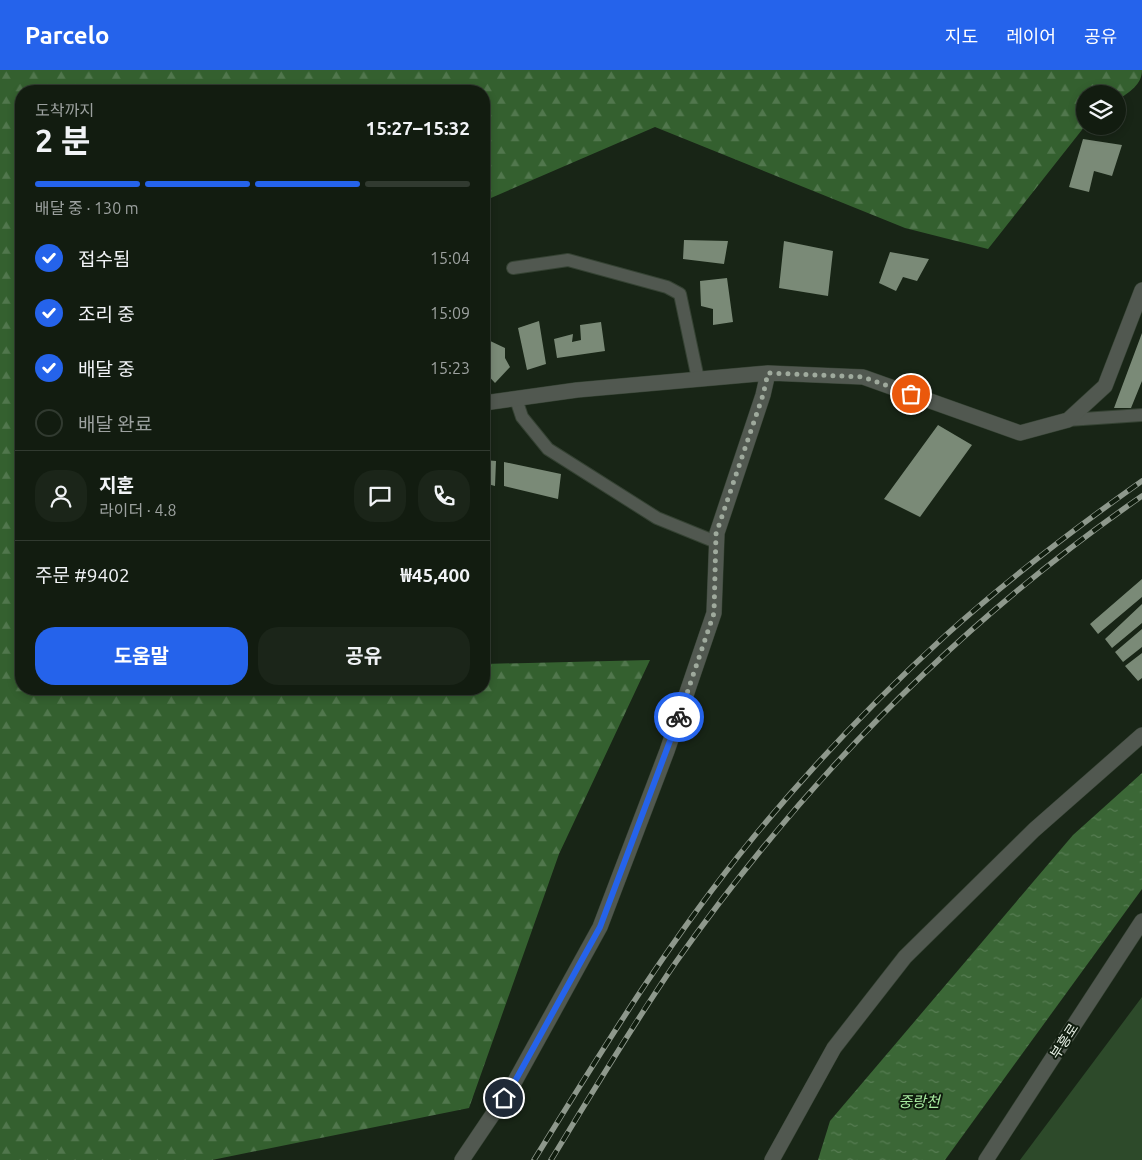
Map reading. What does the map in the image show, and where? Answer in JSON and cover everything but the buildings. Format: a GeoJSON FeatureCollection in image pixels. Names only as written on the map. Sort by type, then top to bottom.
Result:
{"type":"FeatureCollection","features":[{"type":"Feature","properties":{"kind":"street"},"geometry":{"type":"LineString","coordinates":[[490,402],[577,390],[768,373],[863,377],[1020,433],[1068,420],[1105,386],[1142,290]]}},
{"type":"Feature","properties":{"kind":"street"},"geometry":{"type":"LineString","coordinates":[[462,1160],[514,1083],[600,927],[667,751],[714,613],[716,534],[763,395],[768,373]]}},
{"type":"Feature","properties":{"kind":"street"},"geometry":{"type":"LineString","coordinates":[[772,1160],[834,1048],[905,957],[1034,830],[1142,735]]}},
{"type":"Feature","properties":{"kind":"street","name":"부흥로"},"geometry":{"type":"LineString","coordinates":[[986,1160],[1142,921]]}},
{"type":"Feature","properties":{"kind":"lane"},"geometry":{"type":"LineString","coordinates":[[513,268],[568,260],[667,287],[680,294],[698,379]]}},
{"type":"Feature","properties":{"kind":"lane"},"geometry":{"type":"LineString","coordinates":[[516,399],[522,417],[548,449],[657,518],[716,542]]}},
{"type":"Feature","properties":{"kind":"lane"},"geometry":{"type":"LineString","coordinates":[[1068,420],[1142,415]]}},
{"type":"Feature","properties":{"kind":"shaded area"},"geometry":{"type":"Polygon","coordinates":[[[1142,997],[1142,1160],[1020,1160],[1142,997]]]}},
{"type":"Feature","properties":{"kind":"green space"},"geometry":{"type":"Polygon","coordinates":[[[0,70],[1142,70],[1140,80],[1126,94],[1126,85],[1076,85],[1076,135],[1078,135],[988,249],[905,228],[655,127],[490,198],[490,85],[15,85],[15,695],[490,695],[490,664],[650,660],[559,854],[469,1108],[212,1160],[0,1160],[0,70]]]}},
{"type":"Feature","properties":{"kind":"water","name":"중랑천"},"geometry":{"type":"Polygon","coordinates":[[[1142,773],[1142,889],[945,1160],[818,1160],[830,1121],[1073,835],[1142,773]]]}},
{"type":"Feature","properties":{"kind":"railway"},"geometry":{"type":"LineString","coordinates":[[534,1160],[611,1036],[693,916],[752,839],[821,759],[920,659],[969,614],[1091,517],[1142,481]]}},
{"type":"Feature","properties":{"kind":"railway"},"geometry":{"type":"LineString","coordinates":[[551,1160],[628,1035],[676,962],[725,895],[832,768],[889,708],[948,651],[1010,597],[1075,545],[1142,496]]}},
{"type":"Feature","properties":{"kind":"way so far"},"geometry":{"type":"LineString","coordinates":[[679,717],[714,613],[716,534],[763,395],[768,373],[863,377],[911,394]]}},
{"type":"Feature","properties":{"kind":"route"},"geometry":{"type":"LineString","coordinates":[[504,1098],[600,927],[679,717]]}}]}
